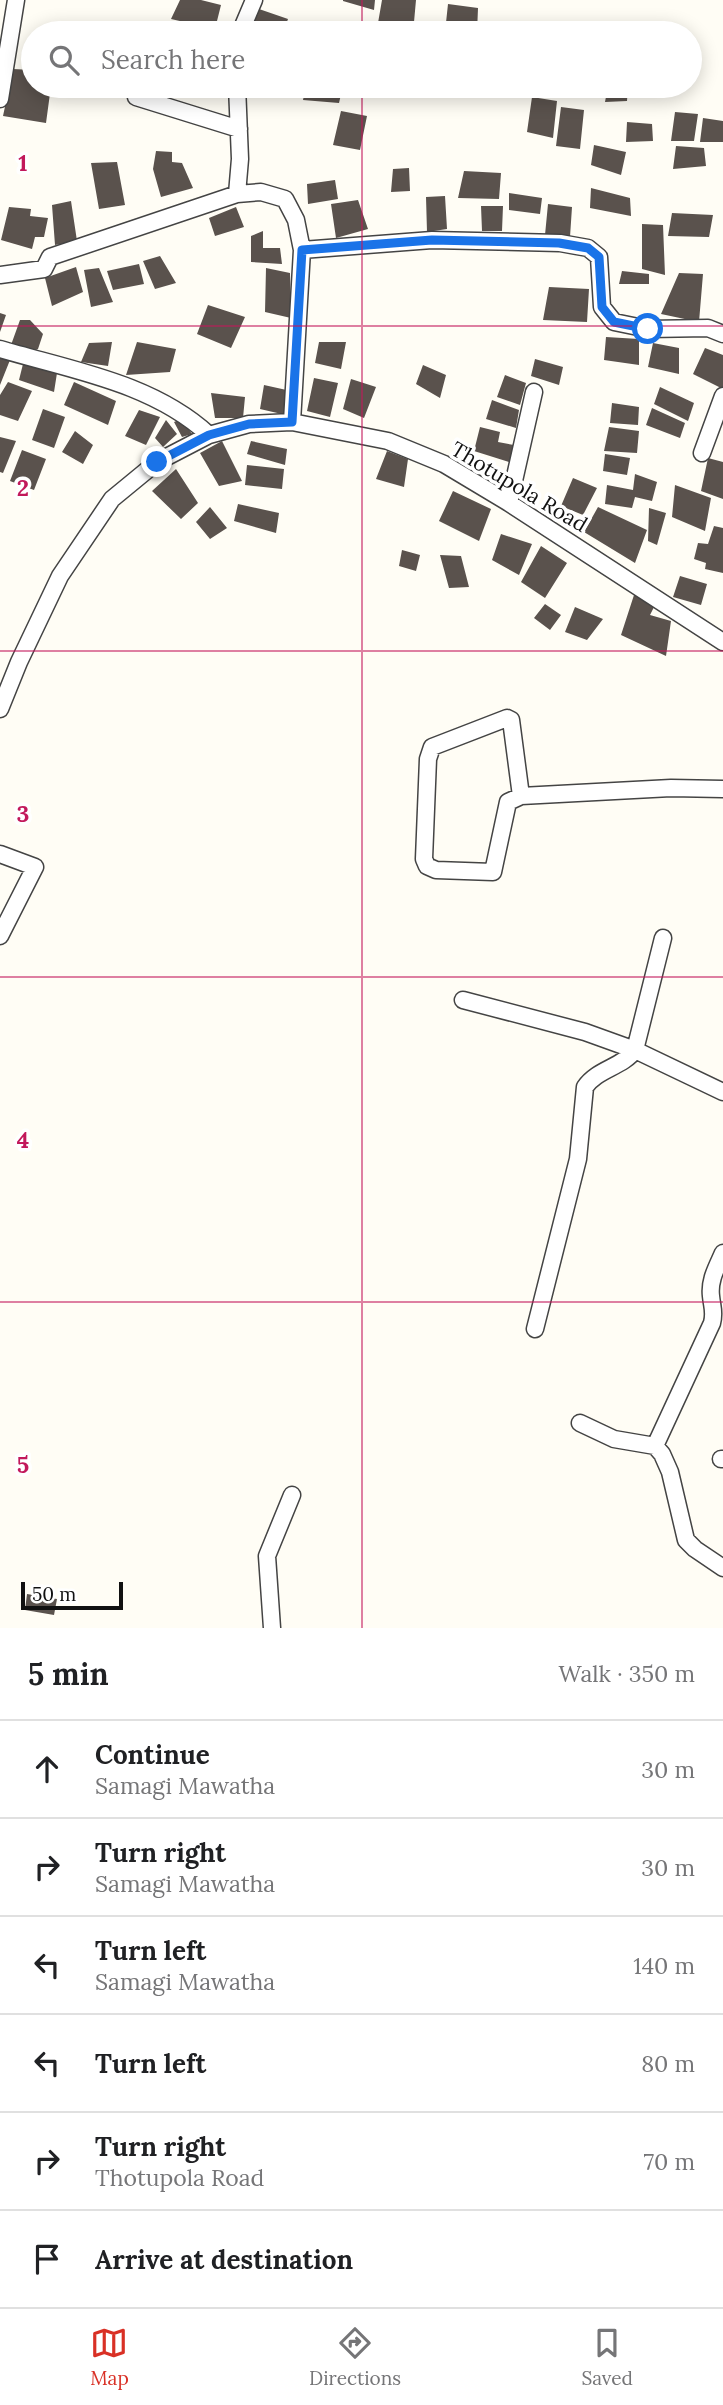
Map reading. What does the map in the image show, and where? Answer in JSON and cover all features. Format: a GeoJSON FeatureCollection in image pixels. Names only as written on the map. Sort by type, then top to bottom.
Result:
{"type":"FeatureCollection","features":[{"type":"Feature","properties":{"kind":"street"},"geometry":{"type":"LineString","coordinates":[[0,99],[16,0]]}},
{"type":"Feature","properties":{"kind":"street"},"geometry":{"type":"LineString","coordinates":[[245,21],[254,0]]}},
{"type":"Feature","properties":{"kind":"street"},"geometry":{"type":"LineString","coordinates":[[139,98],[239,129]]}},
{"type":"Feature","properties":{"kind":"street"},"geometry":{"type":"LineString","coordinates":[[237,194],[240,159],[238,98]]}},
{"type":"Feature","properties":{"kind":"street"},"geometry":{"type":"LineString","coordinates":[[0,275],[44,269],[50,257],[237,194],[261,192],[285,199],[296,220],[302,250],[292,422]]}},
{"type":"Feature","properties":{"kind":"street"},"geometry":{"type":"LineString","coordinates":[[302,250],[432,240],[559,243],[588,248],[599,257],[602,307],[614,322],[648,329],[708,328],[723,334]]}},
{"type":"Feature","properties":{"kind":"street"},"geometry":{"type":"LineString","coordinates":[[0,349],[112,382],[155,398],[194,420],[209,435]]}},
{"type":"Feature","properties":{"kind":"street"},"geometry":{"type":"LineString","coordinates":[[509,503],[534,392]]}},
{"type":"Feature","properties":{"kind":"street"},"geometry":{"type":"LineString","coordinates":[[702,453],[723,396]]}},
{"type":"Feature","properties":{"kind":"street","name":"Thotupola Road"},"geometry":{"type":"LineString","coordinates":[[0,709],[60,576],[112,499],[157,462],[209,435],[249,424],[292,422],[388,441],[444,464],[723,642]]}},
{"type":"Feature","properties":{"kind":"street"},"geometry":{"type":"LineString","coordinates":[[521,796],[511,720],[506,718],[432,747],[428,759],[424,859],[427,866],[436,870],[494,872],[508,802],[521,796],[671,788],[723,789]]}},
{"type":"Feature","properties":{"kind":"street"},"geometry":{"type":"LineString","coordinates":[[0,854],[34,867],[0,936]]}},
{"type":"Feature","properties":{"kind":"street"},"geometry":{"type":"LineString","coordinates":[[535,1329],[578,1159],[585,1087],[591,1079],[631,1056],[635,1049],[663,938]]}},
{"type":"Feature","properties":{"kind":"street"},"geometry":{"type":"LineString","coordinates":[[463,1000],[585,1032],[635,1049],[723,1092]]}},
{"type":"Feature","properties":{"kind":"street"},"geometry":{"type":"LineString","coordinates":[[655,1446],[712,1323],[715,1313],[711,1297],[712,1278],[723,1253]]}},
{"type":"Feature","properties":{"kind":"street"},"geometry":{"type":"LineString","coordinates":[[580,1423],[614,1439],[655,1446],[670,1472],[686,1540],[723,1568]]}},
{"type":"Feature","properties":{"kind":"street"},"geometry":{"type":"LineString","coordinates":[[272,1628],[267,1556],[292,1495]]}},
{"type":"Feature","properties":{"kind":"building"},"geometry":{"type":"Polygon","coordinates":[[[180,0],[201,0],[221,5],[217,21],[171,19],[180,0]]]}},
{"type":"Feature","properties":{"kind":"building"},"geometry":{"type":"Polygon","coordinates":[[[375,0],[374,10],[343,1],[375,0]]]}},
{"type":"Feature","properties":{"kind":"building"},"geometry":{"type":"Polygon","coordinates":[[[382,0],[416,0],[414,21],[378,21],[382,0]]]}},
{"type":"Feature","properties":{"kind":"building"},"geometry":{"type":"Polygon","coordinates":[[[448,4],[478,8],[477,21],[446,21],[448,4]]]}},
{"type":"Feature","properties":{"kind":"building"},"geometry":{"type":"Polygon","coordinates":[[[259,9],[288,19],[287,21],[254,21],[259,9]]]}},
{"type":"Feature","properties":{"kind":"building"},"geometry":{"type":"Polygon","coordinates":[[[13,69],[21,69],[21,98],[49,98],[46,123],[3,116],[13,69]]]}},
{"type":"Feature","properties":{"kind":"building"},"geometry":{"type":"Polygon","coordinates":[[[303,98],[340,98],[339,103],[303,98]]]}},
{"type":"Feature","properties":{"kind":"building"},"geometry":{"type":"Polygon","coordinates":[[[532,98],[557,101],[553,138],[527,132],[532,98]]]}},
{"type":"Feature","properties":{"kind":"building"},"geometry":{"type":"Polygon","coordinates":[[[606,98],[627,98],[627,101],[605,102],[606,98]]]}},
{"type":"Feature","properties":{"kind":"building"},"geometry":{"type":"Polygon","coordinates":[[[561,107],[584,110],[580,149],[556,146],[561,107]]]}},
{"type":"Feature","properties":{"kind":"building"},"geometry":{"type":"Polygon","coordinates":[[[341,111],[367,116],[360,150],[333,145],[341,111]]]}},
{"type":"Feature","properties":{"kind":"building"},"geometry":{"type":"Polygon","coordinates":[[[675,112],[698,114],[694,141],[671,141],[675,112]]]}},
{"type":"Feature","properties":{"kind":"building"},"geometry":{"type":"Polygon","coordinates":[[[703,118],[723,121],[723,142],[700,142],[703,118]]]}},
{"type":"Feature","properties":{"kind":"building"},"geometry":{"type":"Polygon","coordinates":[[[627,122],[652,124],[653,141],[626,142],[627,122]]]}},
{"type":"Feature","properties":{"kind":"building"},"geometry":{"type":"Polygon","coordinates":[[[594,145],[626,152],[621,175],[591,165],[594,145]]]}},
{"type":"Feature","properties":{"kind":"building"},"geometry":{"type":"Polygon","coordinates":[[[676,146],[704,148],[706,166],[673,169],[676,146]]]}},
{"type":"Feature","properties":{"kind":"building"},"geometry":{"type":"Polygon","coordinates":[[[156,151],[172,152],[172,162],[182,163],[193,188],[161,197],[153,169],[156,151]]]}},
{"type":"Feature","properties":{"kind":"building"},"geometry":{"type":"Polygon","coordinates":[[[117,162],[125,205],[99,209],[91,163],[117,162]]]}},
{"type":"Feature","properties":{"kind":"building"},"geometry":{"type":"Polygon","coordinates":[[[409,168],[410,191],[391,192],[393,169],[409,168]]]}},
{"type":"Feature","properties":{"kind":"building"},"geometry":{"type":"Polygon","coordinates":[[[464,171],[501,173],[499,199],[458,198],[464,171]]]}},
{"type":"Feature","properties":{"kind":"building"},"geometry":{"type":"Polygon","coordinates":[[[335,180],[338,199],[308,204],[307,184],[335,180]]]}},
{"type":"Feature","properties":{"kind":"building"},"geometry":{"type":"Polygon","coordinates":[[[591,188],[630,198],[631,216],[590,208],[591,188]]]}},
{"type":"Feature","properties":{"kind":"building"},"geometry":{"type":"Polygon","coordinates":[[[509,193],[542,198],[540,214],[509,210],[509,193]]]}},
{"type":"Feature","properties":{"kind":"building"},"geometry":{"type":"Polygon","coordinates":[[[445,196],[447,229],[427,232],[426,197],[445,196]]]}},
{"type":"Feature","properties":{"kind":"building"},"geometry":{"type":"Polygon","coordinates":[[[358,200],[368,229],[336,238],[331,204],[358,200]]]}},
{"type":"Feature","properties":{"kind":"building"},"geometry":{"type":"Polygon","coordinates":[[[71,201],[77,241],[55,245],[52,205],[71,201]]]}},
{"type":"Feature","properties":{"kind":"building"},"geometry":{"type":"Polygon","coordinates":[[[548,204],[572,207],[570,237],[545,235],[548,204]]]}},
{"type":"Feature","properties":{"kind":"building"},"geometry":{"type":"Polygon","coordinates":[[[481,206],[503,206],[502,231],[482,231],[481,206]]]}},
{"type":"Feature","properties":{"kind":"building"},"geometry":{"type":"Polygon","coordinates":[[[9,207],[31,209],[30,216],[48,218],[44,237],[35,237],[32,249],[1,240],[9,207]]]}},
{"type":"Feature","properties":{"kind":"building"},"geometry":{"type":"Polygon","coordinates":[[[236,207],[244,227],[215,236],[209,218],[236,207]]]}},
{"type":"Feature","properties":{"kind":"building"},"geometry":{"type":"Polygon","coordinates":[[[672,213],[713,215],[709,237],[668,236],[672,213]]]}},
{"type":"Feature","properties":{"kind":"building"},"geometry":{"type":"Polygon","coordinates":[[[642,224],[663,225],[665,275],[642,269],[642,224]]]}},
{"type":"Feature","properties":{"kind":"building"},"geometry":{"type":"Polygon","coordinates":[[[263,231],[263,248],[280,248],[282,264],[251,262],[251,236],[263,231]]]}},
{"type":"Feature","properties":{"kind":"building"},"geometry":{"type":"Polygon","coordinates":[[[160,256],[176,283],[155,289],[143,261],[160,256]]]}},
{"type":"Feature","properties":{"kind":"building"},"geometry":{"type":"Polygon","coordinates":[[[139,264],[144,284],[113,290],[107,271],[139,264]]]}},
{"type":"Feature","properties":{"kind":"building"},"geometry":{"type":"Polygon","coordinates":[[[76,267],[83,292],[52,306],[45,278],[76,267]]]}},
{"type":"Feature","properties":{"kind":"building"},"geometry":{"type":"Polygon","coordinates":[[[99,268],[113,302],[91,307],[84,270],[99,268]]]}},
{"type":"Feature","properties":{"kind":"building"},"geometry":{"type":"Polygon","coordinates":[[[266,268],[290,273],[291,318],[265,312],[266,268]]]}},
{"type":"Feature","properties":{"kind":"building"},"geometry":{"type":"Polygon","coordinates":[[[622,271],[649,274],[649,284],[619,284],[622,271]]]}},
{"type":"Feature","properties":{"kind":"building"},"geometry":{"type":"Polygon","coordinates":[[[679,273],[703,274],[699,322],[661,314],[679,273]]]}},
{"type":"Feature","properties":{"kind":"building"},"geometry":{"type":"Polygon","coordinates":[[[549,287],[589,289],[587,322],[543,320],[549,287]]]}},
{"type":"Feature","properties":{"kind":"building"},"geometry":{"type":"Polygon","coordinates":[[[208,305],[245,317],[231,348],[197,334],[208,305]]]}},
{"type":"Feature","properties":{"kind":"building"},"geometry":{"type":"Polygon","coordinates":[[[0,313],[6,315],[0,332],[0,313]]]}},
{"type":"Feature","properties":{"kind":"building"},"geometry":{"type":"Polygon","coordinates":[[[20,320],[30,320],[43,334],[38,349],[30,353],[11,345],[20,320]]]}},
{"type":"Feature","properties":{"kind":"building"},"geometry":{"type":"Polygon","coordinates":[[[606,337],[639,339],[639,365],[604,360],[606,337]]]}},
{"type":"Feature","properties":{"kind":"building"},"geometry":{"type":"Polygon","coordinates":[[[112,342],[108,366],[81,362],[89,343],[112,342]]]}},
{"type":"Feature","properties":{"kind":"building"},"geometry":{"type":"Polygon","coordinates":[[[137,342],[176,349],[170,372],[126,375],[137,342]]]}},
{"type":"Feature","properties":{"kind":"building"},"geometry":{"type":"Polygon","coordinates":[[[319,342],[346,342],[341,369],[315,363],[319,342]]]}},
{"type":"Feature","properties":{"kind":"building"},"geometry":{"type":"Polygon","coordinates":[[[653,343],[679,348],[679,374],[648,367],[653,343]]]}},
{"type":"Feature","properties":{"kind":"building"},"geometry":{"type":"Polygon","coordinates":[[[705,348],[723,355],[723,389],[693,374],[705,348]]]}},
{"type":"Feature","properties":{"kind":"building"},"geometry":{"type":"Polygon","coordinates":[[[0,358],[10,360],[0,385],[0,358]]]}},
{"type":"Feature","properties":{"kind":"building"},"geometry":{"type":"Polygon","coordinates":[[[535,359],[563,367],[559,385],[531,376],[535,359]]]}},
{"type":"Feature","properties":{"kind":"building"},"geometry":{"type":"Polygon","coordinates":[[[23,364],[57,373],[54,392],[19,380],[23,364]]]}},
{"type":"Feature","properties":{"kind":"building"},"geometry":{"type":"Polygon","coordinates":[[[423,365],[446,375],[440,398],[416,384],[423,365]]]}},
{"type":"Feature","properties":{"kind":"building"},"geometry":{"type":"Polygon","coordinates":[[[505,375],[526,383],[520,405],[497,397],[505,375]]]}},
{"type":"Feature","properties":{"kind":"building"},"geometry":{"type":"Polygon","coordinates":[[[314,378],[338,383],[330,417],[307,411],[314,378]]]}},
{"type":"Feature","properties":{"kind":"building"},"geometry":{"type":"Polygon","coordinates":[[[351,379],[376,387],[364,418],[343,409],[351,379]]]}},
{"type":"Feature","properties":{"kind":"building"},"geometry":{"type":"Polygon","coordinates":[[[8,382],[32,391],[18,421],[0,415],[0,395],[8,382]]]}},
{"type":"Feature","properties":{"kind":"building"},"geometry":{"type":"Polygon","coordinates":[[[74,382],[116,401],[108,425],[64,405],[74,382]]]}},
{"type":"Feature","properties":{"kind":"building"},"geometry":{"type":"Polygon","coordinates":[[[264,385],[291,391],[286,415],[260,409],[264,385]]]}},
{"type":"Feature","properties":{"kind":"building"},"geometry":{"type":"Polygon","coordinates":[[[660,387],[694,403],[688,421],[654,404],[660,387]]]}},
{"type":"Feature","properties":{"kind":"building"},"geometry":{"type":"Polygon","coordinates":[[[211,393],[245,397],[243,418],[215,418],[211,393]]]}},
{"type":"Feature","properties":{"kind":"building"},"geometry":{"type":"Polygon","coordinates":[[[492,400],[519,410],[516,428],[486,419],[492,400]]]}},
{"type":"Feature","properties":{"kind":"building"},"geometry":{"type":"Polygon","coordinates":[[[612,403],[639,407],[638,425],[610,423],[612,403]]]}},
{"type":"Feature","properties":{"kind":"building"},"geometry":{"type":"Polygon","coordinates":[[[652,408],[685,423],[680,438],[646,425],[652,408]]]}},
{"type":"Feature","properties":{"kind":"building"},"geometry":{"type":"Polygon","coordinates":[[[43,409],[65,417],[54,448],[32,440],[43,409]]]}},
{"type":"Feature","properties":{"kind":"building"},"geometry":{"type":"Polygon","coordinates":[[[139,410],[160,417],[146,445],[125,436],[139,410]]]}},
{"type":"Feature","properties":{"kind":"building"},"geometry":{"type":"Polygon","coordinates":[[[181,419],[192,434],[182,437],[174,422],[181,419]]]}},
{"type":"Feature","properties":{"kind":"building"},"geometry":{"type":"Polygon","coordinates":[[[166,420],[177,434],[163,447],[155,438],[166,420]]]}},
{"type":"Feature","properties":{"kind":"building"},"geometry":{"type":"Polygon","coordinates":[[[480,427],[500,432],[498,442],[514,445],[509,462],[474,451],[480,427]]]}},
{"type":"Feature","properties":{"kind":"building"},"geometry":{"type":"Polygon","coordinates":[[[609,427],[639,431],[637,453],[604,451],[609,427]]]}},
{"type":"Feature","properties":{"kind":"building"},"geometry":{"type":"Polygon","coordinates":[[[75,431],[93,445],[83,464],[62,452],[75,431]]]}},
{"type":"Feature","properties":{"kind":"building"},"geometry":{"type":"Polygon","coordinates":[[[0,437],[16,441],[3,473],[0,472],[0,437]]]}},
{"type":"Feature","properties":{"kind":"building"},"geometry":{"type":"Polygon","coordinates":[[[222,441],[242,481],[219,486],[200,453],[222,441]]]}},
{"type":"Feature","properties":{"kind":"building"},"geometry":{"type":"Polygon","coordinates":[[[251,441],[287,449],[285,465],[247,454],[251,441]]]}},
{"type":"Feature","properties":{"kind":"building"},"geometry":{"type":"Polygon","coordinates":[[[22,450],[46,459],[34,490],[10,481],[22,450]]]}},
{"type":"Feature","properties":{"kind":"building"},"geometry":{"type":"Polygon","coordinates":[[[387,451],[408,459],[404,487],[376,479],[387,451]]]}},
{"type":"Feature","properties":{"kind":"building"},"geometry":{"type":"Polygon","coordinates":[[[605,454],[630,458],[627,475],[603,471],[605,454]]]}},
{"type":"Feature","properties":{"kind":"building"},"geometry":{"type":"Polygon","coordinates":[[[708,458],[723,462],[723,499],[701,491],[708,458]]]}},
{"type":"Feature","properties":{"kind":"building"},"geometry":{"type":"Polygon","coordinates":[[[247,465],[284,469],[282,489],[245,485],[247,465]]]}},
{"type":"Feature","properties":{"kind":"building"},"geometry":{"type":"Polygon","coordinates":[[[176,469],[198,503],[181,519],[152,491],[176,469]]]}},
{"type":"Feature","properties":{"kind":"building"},"geometry":{"type":"Polygon","coordinates":[[[635,474],[657,482],[652,501],[635,497],[632,508],[605,504],[607,485],[633,490],[635,474]]]}},
{"type":"Feature","properties":{"kind":"building"},"geometry":{"type":"Polygon","coordinates":[[[573,478],[597,488],[583,515],[561,506],[573,478]]]}},
{"type":"Feature","properties":{"kind":"building"},"geometry":{"type":"Polygon","coordinates":[[[675,485],[711,498],[705,531],[672,517],[675,485]]]}},
{"type":"Feature","properties":{"kind":"building"},"geometry":{"type":"Polygon","coordinates":[[[453,491],[491,509],[479,541],[439,521],[453,491]]]}},
{"type":"Feature","properties":{"kind":"building"},"geometry":{"type":"Polygon","coordinates":[[[238,504],[279,513],[276,533],[234,521],[238,504]]]}},
{"type":"Feature","properties":{"kind":"building"},"geometry":{"type":"Polygon","coordinates":[[[210,507],[227,528],[210,539],[196,522],[210,507]]]}},
{"type":"Feature","properties":{"kind":"building"},"geometry":{"type":"Polygon","coordinates":[[[598,507],[647,530],[635,563],[584,532],[598,507]]]}},
{"type":"Feature","properties":{"kind":"building"},"geometry":{"type":"Polygon","coordinates":[[[649,508],[666,513],[657,545],[648,541],[649,508]]]}},
{"type":"Feature","properties":{"kind":"building"},"geometry":{"type":"Polygon","coordinates":[[[714,526],[723,528],[723,573],[705,569],[706,563],[694,559],[698,543],[708,544],[714,526]]]}},
{"type":"Feature","properties":{"kind":"building"},"geometry":{"type":"Polygon","coordinates":[[[501,534],[532,544],[519,575],[492,560],[501,534]]]}},
{"type":"Feature","properties":{"kind":"building"},"geometry":{"type":"Polygon","coordinates":[[[541,546],[567,563],[545,598],[521,582],[541,546]]]}},
{"type":"Feature","properties":{"kind":"building"},"geometry":{"type":"Polygon","coordinates":[[[402,550],[420,555],[416,571],[399,566],[402,550]]]}},
{"type":"Feature","properties":{"kind":"building"},"geometry":{"type":"Polygon","coordinates":[[[440,555],[461,556],[469,587],[449,588],[440,555]]]}},
{"type":"Feature","properties":{"kind":"building"},"geometry":{"type":"Polygon","coordinates":[[[680,576],[707,584],[701,605],[673,597],[680,576]]]}},
{"type":"Feature","properties":{"kind":"building"},"geometry":{"type":"Polygon","coordinates":[[[634,595],[656,603],[650,615],[671,621],[666,656],[621,635],[634,595]]]}},
{"type":"Feature","properties":{"kind":"building"},"geometry":{"type":"Polygon","coordinates":[[[545,604],[561,615],[550,630],[534,618],[545,604]]]}},
{"type":"Feature","properties":{"kind":"building"},"geometry":{"type":"Polygon","coordinates":[[[575,607],[603,619],[587,640],[565,632],[575,607]]]}},
{"type":"Feature","properties":{"kind":"building"},"geometry":{"type":"Polygon","coordinates":[[[27,1594],[57,1599],[54,1615],[25,1610],[27,1594]]]}},
{"type":"Feature","properties":{"kind":"route"},"geometry":{"type":"LineString","coordinates":[[157,462],[209,435],[249,424],[292,422],[302,250],[432,240],[559,243],[588,248],[599,257],[602,307],[614,322],[648,329]]}}]}
